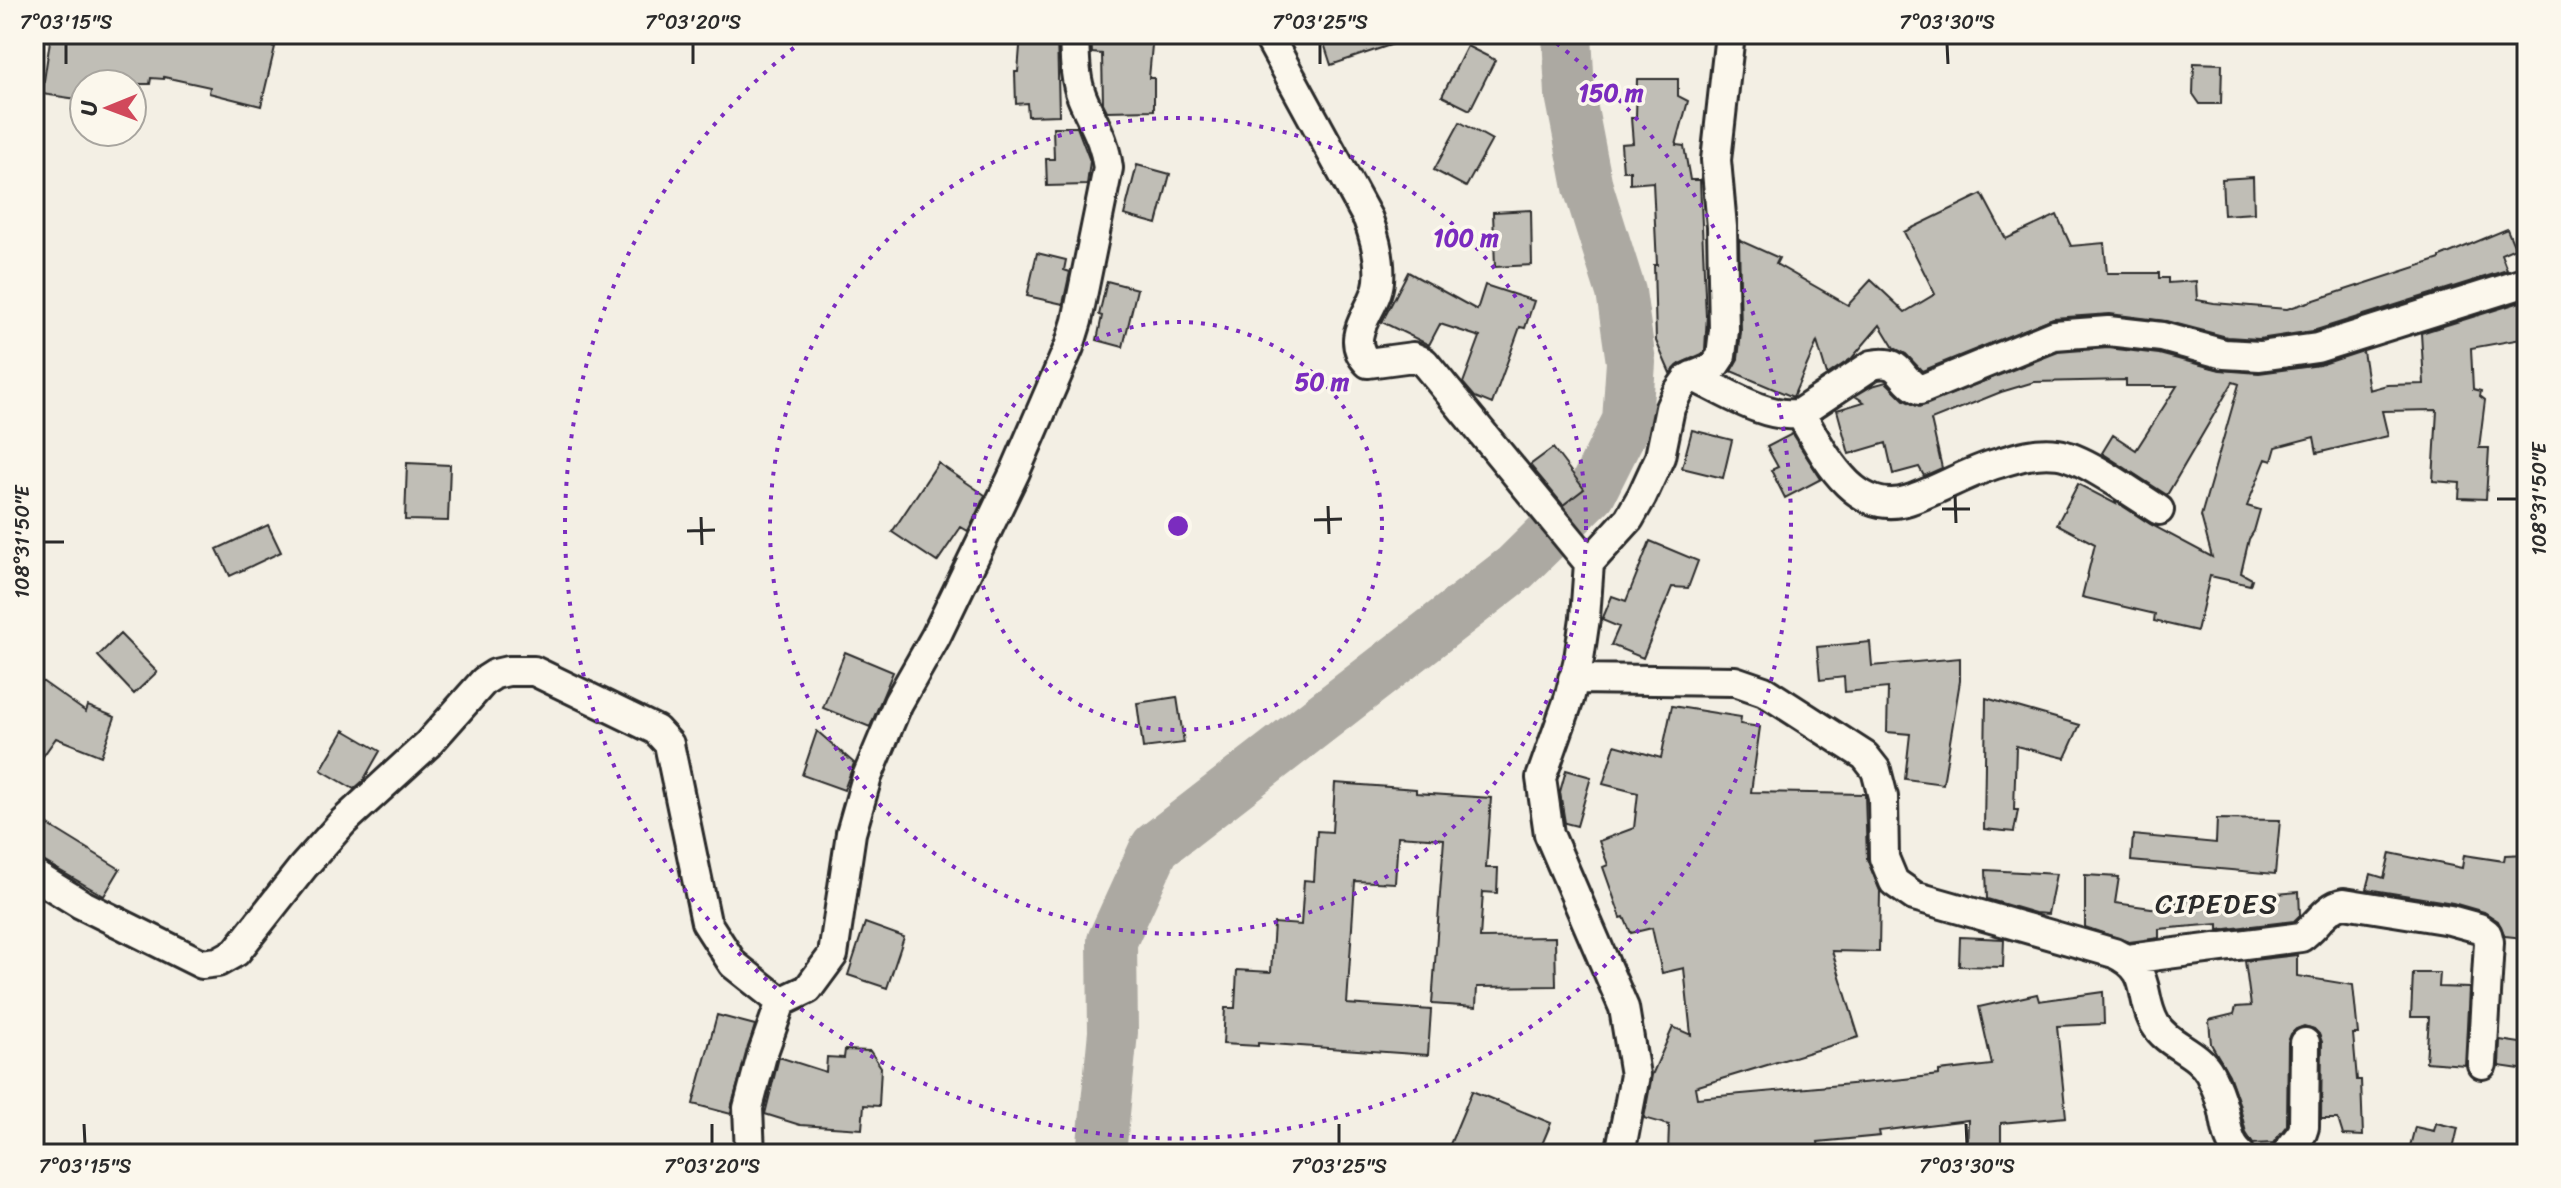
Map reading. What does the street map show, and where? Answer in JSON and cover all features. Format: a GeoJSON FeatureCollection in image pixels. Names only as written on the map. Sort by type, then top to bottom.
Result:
{"type":"FeatureCollection","features":[{"type":"Feature","properties":{"kind":"street"},"geometry":{"type":"LineString","coordinates":[[750,1154],[748,1108],[781,1002],[808,989],[833,955],[851,833],[867,777],[898,703],[936,636],[1015,472],[1069,347],[1077,321],[1108,168],[1105,145],[1081,95],[1075,70],[1074,34]]}},
{"type":"Feature","properties":{"kind":"street"},"geometry":{"type":"LineString","coordinates":[[1267,34],[1368,219],[1377,243],[1380,283],[1359,330],[1362,357],[1368,363],[1413,357],[1424,362],[1584,557],[1585,618],[1569,699],[1541,778],[1549,834],[1624,1008],[1635,1075],[1620,1154]]}},
{"type":"Feature","properties":{"kind":"street"},"geometry":{"type":"LineString","coordinates":[[1584,557],[1629,519],[1660,457],[1670,408],[1677,393],[1692,376],[1713,368],[1721,356],[1724,330],[1722,227],[1716,160],[1730,34]]}},
{"type":"Feature","properties":{"kind":"street"},"geometry":{"type":"LineString","coordinates":[[1692,376],[1770,413],[1790,416],[1800,413],[1872,365],[1882,363],[1898,368],[1911,385],[1920,390],[2054,335],[2108,331],[2162,337],[2224,354],[2260,356],[2317,348],[2527,282]]}},
{"type":"Feature","properties":{"kind":"street"},"geometry":{"type":"LineString","coordinates":[[1800,413],[1835,470],[1859,493],[1877,502],[1893,504],[1911,499],[1986,467],[2029,454],[2060,454],[2081,462],[2159,510]]}},
{"type":"Feature","properties":{"kind":"street"},"geometry":{"type":"LineString","coordinates":[[34,875],[81,904],[202,964],[218,962],[236,952],[343,822],[428,744],[484,681],[508,671],[534,671],[656,730],[669,744],[706,922],[733,964],[781,1002]]}},
{"type":"Feature","properties":{"kind":"street"},"geometry":{"type":"LineString","coordinates":[[1573,679],[1735,681],[1764,691],[1865,756],[1876,770],[1883,797],[1884,858],[1894,882],[1914,896],[2128,959],[2135,965],[2154,1021],[2162,1033],[2195,1056],[2210,1073],[2222,1104],[2228,1151]]}},
{"type":"Feature","properties":{"kind":"street"},"geometry":{"type":"LineString","coordinates":[[2128,959],[2301,937],[2312,930],[2332,907],[2344,903],[2450,920],[2479,928],[2487,934],[2489,942],[2482,1064]]}},
{"type":"Feature","properties":{"kind":"street"},"geometry":{"type":"LineString","coordinates":[[2286,1154],[2304,1127],[2305,1043]]}},
{"type":"Feature","properties":{"kind":"building"},"geometry":{"type":"Polygon","coordinates":[[[51,34],[222,34],[275,47],[261,106],[209,93],[210,87],[164,77],[151,78],[148,84],[148,68],[68,68],[68,98],[42,94],[51,34]]]}},
{"type":"Feature","properties":{"kind":"building"},"geometry":{"type":"Polygon","coordinates":[[[1021,34],[1057,34],[1059,115],[1028,116],[1027,103],[1016,104],[1015,72],[1018,72],[1021,34]]]}},
{"type":"Feature","properties":{"kind":"building"},"geometry":{"type":"Polygon","coordinates":[[[1091,34],[1153,34],[1149,78],[1154,78],[1154,110],[1107,111],[1103,103],[1102,54],[1092,53],[1091,34]]]}},
{"type":"Feature","properties":{"kind":"building"},"geometry":{"type":"Polygon","coordinates":[[[1321,34],[1410,34],[1411,38],[1331,65],[1321,34]]]}},
{"type":"Feature","properties":{"kind":"building"},"geometry":{"type":"Polygon","coordinates":[[[1467,46],[1495,60],[1470,110],[1442,96],[1467,46]]]}},
{"type":"Feature","properties":{"kind":"building"},"geometry":{"type":"Polygon","coordinates":[[[2194,63],[2222,64],[2221,104],[2200,104],[2193,94],[2194,63]]]}},
{"type":"Feature","properties":{"kind":"building"},"geometry":{"type":"Polygon","coordinates":[[[1637,79],[1678,79],[1678,96],[1688,101],[1676,145],[1684,146],[1690,180],[1700,180],[1706,317],[1707,314],[1705,350],[1670,373],[1656,341],[1654,265],[1657,265],[1653,182],[1630,184],[1630,171],[1623,171],[1621,144],[1633,143],[1631,118],[1636,118],[1637,79]]]}},
{"type":"Feature","properties":{"kind":"building"},"geometry":{"type":"Polygon","coordinates":[[[1460,122],[1492,140],[1466,187],[1434,170],[1460,122]]]}},
{"type":"Feature","properties":{"kind":"building"},"geometry":{"type":"Polygon","coordinates":[[[1053,127],[1077,127],[1090,161],[1087,185],[1047,186],[1046,159],[1054,159],[1053,127]]]}},
{"type":"Feature","properties":{"kind":"building"},"geometry":{"type":"Polygon","coordinates":[[[1137,165],[1170,174],[1157,224],[1124,215],[1137,165]]]}},
{"type":"Feature","properties":{"kind":"building"},"geometry":{"type":"Polygon","coordinates":[[[2253,177],[2254,213],[2224,215],[2222,179],[2253,177]]]}},
{"type":"Feature","properties":{"kind":"building"},"geometry":{"type":"Polygon","coordinates":[[[1982,194],[2006,239],[2057,215],[2071,246],[2104,243],[2107,273],[2159,273],[2159,278],[2168,278],[2168,283],[2196,281],[2197,300],[2214,303],[2287,309],[2440,259],[2507,229],[2515,248],[2501,254],[2507,270],[2313,331],[2259,339],[2227,337],[2166,321],[2110,314],[2053,318],[1922,371],[1906,354],[1894,348],[1880,325],[1852,358],[1827,375],[1817,342],[1793,397],[1731,371],[1738,359],[1741,332],[1739,240],[1779,258],[1776,264],[1848,305],[1871,280],[1905,312],[1935,294],[1904,232],[1982,194]]]}},
{"type":"Feature","properties":{"kind":"building"},"geometry":{"type":"Polygon","coordinates":[[[1531,210],[1532,265],[1495,267],[1493,212],[1531,210]]]}},
{"type":"Feature","properties":{"kind":"building"},"geometry":{"type":"Polygon","coordinates":[[[1037,253],[1066,260],[1064,270],[1070,272],[1063,304],[1027,296],[1037,253]]]}},
{"type":"Feature","properties":{"kind":"building"},"geometry":{"type":"Polygon","coordinates":[[[1408,272],[1477,310],[1485,285],[1534,301],[1525,328],[1520,327],[1492,404],[1475,397],[1463,383],[1480,337],[1440,324],[1429,345],[1382,322],[1408,272]]]}},
{"type":"Feature","properties":{"kind":"building"},"geometry":{"type":"Polygon","coordinates":[[[1107,281],[1137,289],[1123,347],[1097,340],[1107,281]]]}},
{"type":"Feature","properties":{"kind":"building"},"geometry":{"type":"Polygon","coordinates":[[[2527,300],[2527,338],[2471,348],[2473,389],[2481,391],[2480,396],[2485,400],[2479,448],[2489,448],[2486,499],[2459,498],[2460,483],[2433,481],[2437,410],[2382,411],[2388,436],[2317,453],[2314,437],[2276,447],[2272,461],[2266,459],[2247,506],[2260,510],[2241,573],[2252,579],[2250,585],[2210,576],[2197,631],[2154,621],[2155,614],[2082,597],[2095,544],[2057,524],[2078,484],[2116,504],[2115,501],[2150,524],[2212,557],[2201,516],[2239,384],[2233,382],[2167,495],[2102,453],[2113,435],[2136,450],[2177,386],[2126,386],[2126,380],[2034,382],[2001,392],[1931,420],[1942,468],[1924,476],[1919,467],[1893,474],[1886,443],[1849,454],[1837,410],[1864,402],[1855,396],[1886,382],[1904,400],[1919,407],[2058,352],[2108,348],[2159,354],[2220,370],[2259,373],[2320,365],[2363,351],[2369,390],[2387,385],[2424,384],[2421,333],[2527,300]]]}},
{"type":"Feature","properties":{"kind":"building"},"geometry":{"type":"Polygon","coordinates":[[[1692,430],[1732,440],[1723,478],[1682,468],[1692,430]]]}},
{"type":"Feature","properties":{"kind":"building"},"geometry":{"type":"Polygon","coordinates":[[[1792,434],[1821,479],[1785,498],[1771,470],[1778,467],[1767,447],[1792,434]]]}},
{"type":"Feature","properties":{"kind":"building"},"geometry":{"type":"Polygon","coordinates":[[[1553,448],[1584,489],[1563,505],[1530,465],[1553,448]]]}},
{"type":"Feature","properties":{"kind":"building"},"geometry":{"type":"Polygon","coordinates":[[[407,463],[450,465],[448,521],[405,520],[407,463]]]}},
{"type":"Feature","properties":{"kind":"building"},"geometry":{"type":"Polygon","coordinates":[[[938,463],[985,495],[968,531],[961,527],[937,562],[892,532],[938,463]]]}},
{"type":"Feature","properties":{"kind":"building"},"geometry":{"type":"Polygon","coordinates":[[[268,525],[281,552],[230,576],[217,549],[268,525]]]}},
{"type":"Feature","properties":{"kind":"building"},"geometry":{"type":"Polygon","coordinates":[[[1650,541],[1698,561],[1688,588],[1672,587],[1643,658],[1611,645],[1619,627],[1602,620],[1612,596],[1626,601],[1650,541]]]}},
{"type":"Feature","properties":{"kind":"building"},"geometry":{"type":"Polygon","coordinates":[[[120,634],[157,672],[134,694],[98,656],[120,634]]]}},
{"type":"Feature","properties":{"kind":"building"},"geometry":{"type":"Polygon","coordinates":[[[1870,642],[1872,666],[1960,658],[1960,681],[1943,784],[1905,779],[1910,734],[1887,732],[1888,688],[1845,692],[1844,677],[1820,680],[1817,647],[1870,642]]]}},
{"type":"Feature","properties":{"kind":"building"},"geometry":{"type":"Polygon","coordinates":[[[845,652],[893,672],[870,727],[823,708],[845,652]]]}},
{"type":"Feature","properties":{"kind":"building"},"geometry":{"type":"Polygon","coordinates":[[[42,681],[86,712],[88,706],[115,717],[101,756],[56,738],[34,769],[34,692],[42,681]]]}},
{"type":"Feature","properties":{"kind":"building"},"geometry":{"type":"Polygon","coordinates":[[[1177,697],[1184,743],[1143,748],[1137,703],[1177,697]]]}},
{"type":"Feature","properties":{"kind":"building"},"geometry":{"type":"Polygon","coordinates":[[[1986,698],[2080,725],[2065,758],[2016,746],[2014,810],[2018,810],[2014,832],[1984,829],[1986,698]]]}},
{"type":"Feature","properties":{"kind":"building"},"geometry":{"type":"Polygon","coordinates":[[[1672,706],[1741,717],[1740,724],[1760,727],[1751,792],[1865,794],[1867,859],[1880,891],[1879,952],[1832,951],[1859,1037],[1695,1087],[1697,1098],[1895,1080],[1992,1065],[1979,1007],[2037,994],[2039,1001],[2103,992],[2104,1024],[2057,1026],[2066,1117],[2001,1123],[2001,1154],[1967,1154],[1968,1120],[1879,1131],[1880,1136],[1818,1142],[1820,1154],[1668,1154],[1669,1125],[1644,1118],[1652,1075],[1673,1027],[1691,1035],[1684,968],[1662,973],[1652,928],[1631,933],[1624,917],[1621,918],[1603,867],[1608,865],[1599,841],[1634,828],[1638,793],[1603,784],[1615,745],[1661,758],[1672,706]]]}},
{"type":"Feature","properties":{"kind":"building"},"geometry":{"type":"Polygon","coordinates":[[[344,730],[380,751],[363,781],[354,789],[321,770],[344,730]]]}},
{"type":"Feature","properties":{"kind":"building"},"geometry":{"type":"Polygon","coordinates":[[[817,731],[854,763],[844,790],[802,775],[817,731]]]}},
{"type":"Feature","properties":{"kind":"building"},"geometry":{"type":"Polygon","coordinates":[[[1566,770],[1591,777],[1577,826],[1565,823],[1560,792],[1566,770]]]}},
{"type":"Feature","properties":{"kind":"building"},"geometry":{"type":"Polygon","coordinates":[[[1335,783],[1491,798],[1486,868],[1498,868],[1497,893],[1483,892],[1480,938],[1555,937],[1556,986],[1477,987],[1476,1007],[1432,1004],[1444,839],[1398,836],[1395,883],[1355,881],[1347,1004],[1431,1010],[1428,1055],[1258,1043],[1258,1046],[1223,1044],[1225,1008],[1235,1008],[1237,970],[1271,972],[1274,923],[1301,925],[1304,880],[1314,881],[1317,831],[1332,832],[1335,783]]]}},
{"type":"Feature","properties":{"kind":"building"},"geometry":{"type":"Polygon","coordinates":[[[34,816],[120,869],[104,896],[34,858],[34,816]]]}},
{"type":"Feature","properties":{"kind":"building"},"geometry":{"type":"Polygon","coordinates":[[[2217,819],[2280,820],[2275,874],[2131,861],[2133,835],[2216,843],[2217,819]]]}},
{"type":"Feature","properties":{"kind":"building"},"geometry":{"type":"Polygon","coordinates":[[[2390,853],[2462,868],[2464,855],[2504,861],[2505,855],[2527,854],[2524,938],[2505,936],[2498,921],[2484,912],[2453,903],[2367,889],[2371,874],[2384,878],[2390,853]]]}},
{"type":"Feature","properties":{"kind":"building"},"geometry":{"type":"Polygon","coordinates":[[[1986,870],[2056,874],[2048,914],[1987,899],[1986,870]]]}},
{"type":"Feature","properties":{"kind":"building"},"geometry":{"type":"Polygon","coordinates":[[[2085,875],[2119,877],[2115,903],[2166,910],[2166,903],[2299,892],[2300,915],[2294,921],[2218,930],[2218,924],[2159,929],[2159,938],[2129,942],[2085,927],[2085,875]]]}},
{"type":"Feature","properties":{"kind":"building"},"geometry":{"type":"Polygon","coordinates":[[[865,923],[904,937],[887,988],[848,975],[865,923]]]}},
{"type":"Feature","properties":{"kind":"building"},"geometry":{"type":"Polygon","coordinates":[[[1960,937],[2004,939],[2003,967],[1959,966],[1960,937]]]}},
{"type":"Feature","properties":{"kind":"building"},"geometry":{"type":"Polygon","coordinates":[[[2297,955],[2297,976],[2353,985],[2358,1034],[2353,1034],[2357,1080],[2361,1080],[2363,1136],[2343,1135],[2338,1119],[2321,1119],[2322,1042],[2314,1029],[2304,1026],[2291,1034],[2288,1042],[2287,1125],[2273,1143],[2253,1144],[2246,1133],[2229,1075],[2211,1044],[2209,1020],[2234,1014],[2236,1007],[2251,1006],[2245,961],[2297,955]]]}},
{"type":"Feature","properties":{"kind":"building"},"geometry":{"type":"Polygon","coordinates":[[[2413,973],[2440,973],[2439,987],[2469,988],[2465,1065],[2426,1062],[2429,1017],[2411,1017],[2413,973]]]}},
{"type":"Feature","properties":{"kind":"building"},"geometry":{"type":"Polygon","coordinates":[[[717,1015],[755,1025],[731,1114],[693,1104],[717,1015]]]}},
{"type":"Feature","properties":{"kind":"building"},"geometry":{"type":"Polygon","coordinates":[[[2500,1040],[2527,1044],[2527,1070],[2499,1066],[2500,1040]]]}},
{"type":"Feature","properties":{"kind":"building"},"geometry":{"type":"Polygon","coordinates":[[[845,1050],[870,1051],[881,1067],[879,1106],[864,1105],[862,1129],[800,1125],[765,1114],[779,1057],[826,1072],[827,1057],[844,1058],[845,1050]]]}},
{"type":"Feature","properties":{"kind":"building"},"geometry":{"type":"Polygon","coordinates":[[[1472,1091],[1551,1123],[1538,1154],[1446,1154],[1472,1091]]]}},
{"type":"Feature","properties":{"kind":"building"},"geometry":{"type":"Polygon","coordinates":[[[2436,1123],[2458,1128],[2452,1154],[2408,1154],[2415,1127],[2434,1131],[2436,1123]]]}},
{"type":"Feature","properties":{"kind":"waterway"},"geometry":{"type":"LineString","coordinates":[[1101,1154],[1113,1032],[1112,941],[1155,847],[1515,568],[1591,493],[1627,421],[1631,362],[1621,292],[1588,187],[1570,94],[1567,34]]}},
{"type":"Feature","properties":{"kind":"district","name":"CIPEDES"},"geometry":{"type":"Point","coordinates":[2217,903]}}]}
